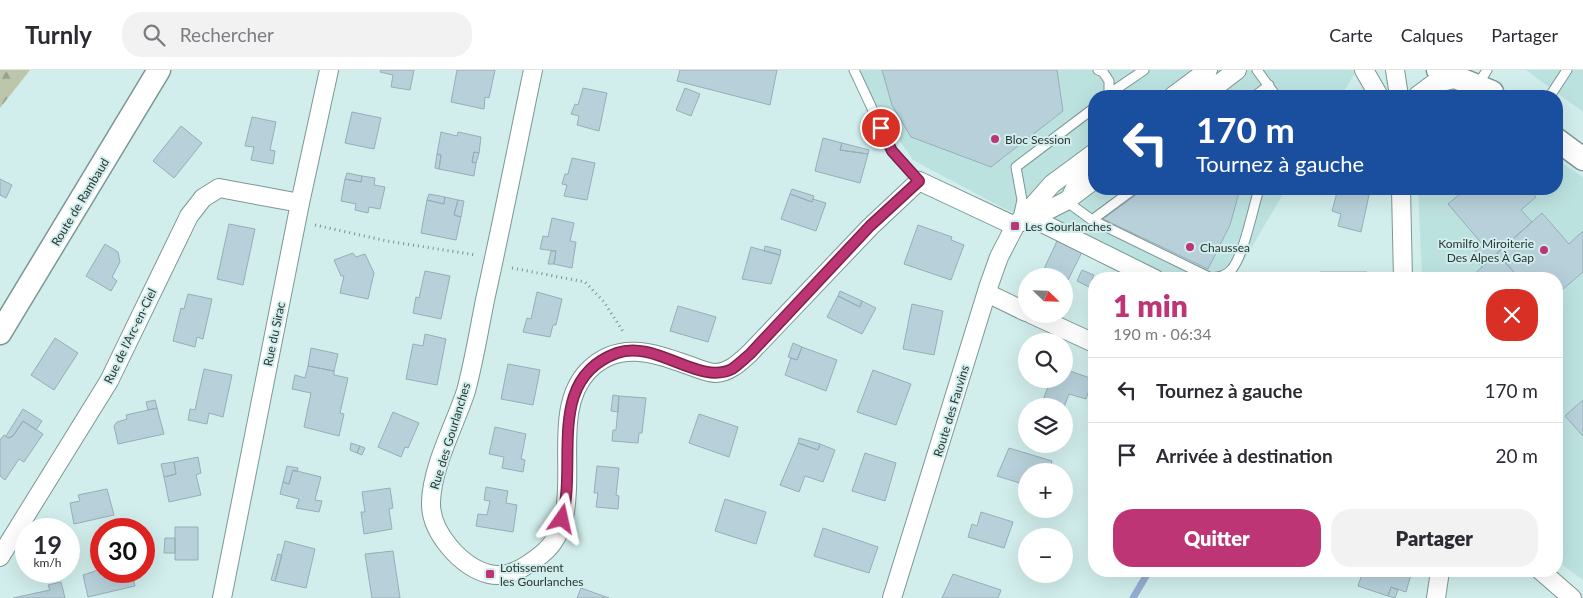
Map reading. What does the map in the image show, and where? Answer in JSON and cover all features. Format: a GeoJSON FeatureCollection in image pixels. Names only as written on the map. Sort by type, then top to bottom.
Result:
{"type":"FeatureCollection","features":[{"type":"Feature","properties":{"kind":"street","name":"Route de Rambaud"},"geometry":{"type":"LineString","coordinates":[[0,333],[159,70]]}},
{"type":"Feature","properties":{"kind":"street","name":"Rue du Sirac"},"geometry":{"type":"LineString","coordinates":[[222,598],[300,203],[329,70]]}},
{"type":"Feature","properties":{"kind":"street","name":"Rue des Gourlanches"},"geometry":{"type":"LineString","coordinates":[[532,70],[466,390],[433,484],[431,504],[435,524],[445,541],[473,566],[490,574],[517,572],[545,552],[556,537],[567,502],[568,418],[576,389],[588,371],[603,359],[619,352],[634,350],[653,353],[703,371],[717,373],[732,369],[750,354],[870,226],[919,181]]}},
{"type":"Feature","properties":{"kind":"street"},"geometry":{"type":"LineString","coordinates":[[1184,90],[1208,70]]}},
{"type":"Feature","properties":{"kind":"street"},"geometry":{"type":"LineString","coordinates":[[1211,90],[1237,70]]}},
{"type":"Feature","properties":{"kind":"street"},"geometry":{"type":"LineString","coordinates":[[1364,70],[1376,90]]}},
{"type":"Feature","properties":{"kind":"street"},"geometry":{"type":"LineString","coordinates":[[1395,70],[1398,90]]}},
{"type":"Feature","properties":{"kind":"street"},"geometry":{"type":"LineString","coordinates":[[1425,90],[1433,84],[1475,80]]}},
{"type":"Feature","properties":{"kind":"street"},"geometry":{"type":"LineString","coordinates":[[1563,144],[1583,159]]}},
{"type":"Feature","properties":{"kind":"street","name":"Route des Fauvins"},"geometry":{"type":"LineString","coordinates":[[892,598],[999,257],[1015,226],[1052,184],[1088,157]]}},
{"type":"Feature","properties":{"kind":"street"},"geometry":{"type":"LineString","coordinates":[[919,181],[1015,226],[1066,201],[1088,184]]}},
{"type":"Feature","properties":{"kind":"street","name":"Rue de l'Arc-en-Ciel"},"geometry":{"type":"LineString","coordinates":[[0,557],[108,381],[189,216],[203,198],[219,188],[300,203]]}},
{"type":"Feature","properties":{"kind":"street"},"geometry":{"type":"LineString","coordinates":[[1401,195],[1403,272]]}},
{"type":"Feature","properties":{"kind":"street"},"geometry":{"type":"LineString","coordinates":[[1032,218],[1141,272]]}},
{"type":"Feature","properties":{"kind":"street"},"geometry":{"type":"LineString","coordinates":[[987,293],[1018,308]]}},
{"type":"Feature","properties":{"kind":"street"},"geometry":{"type":"LineString","coordinates":[[1051,323],[1088,340]]}},
{"type":"Feature","properties":{"kind":"street"},"geometry":{"type":"LineString","coordinates":[[1436,598],[1439,577]]}},
{"type":"Feature","properties":{"kind":"street"},"geometry":{"type":"LineString","coordinates":[[1548,577],[1572,598]]}},
{"type":"Feature","properties":{"kind":"lane"},"geometry":{"type":"LineString","coordinates":[[854,70],[892,151],[919,181]]}},
{"type":"Feature","properties":{"kind":"lane"},"geometry":{"type":"LineString","coordinates":[[1098,70],[1103,72],[1109,81],[1108,90]]}},
{"type":"Feature","properties":{"kind":"lane"},"geometry":{"type":"LineString","coordinates":[[1114,90],[1144,70]]}},
{"type":"Feature","properties":{"kind":"lane"},"geometry":{"type":"LineString","coordinates":[[1256,70],[1272,90]]}},
{"type":"Feature","properties":{"kind":"lane"},"geometry":{"type":"LineString","coordinates":[[1554,90],[1568,70]]}},
{"type":"Feature","properties":{"kind":"lane"},"geometry":{"type":"LineString","coordinates":[[1263,90],[1269,85]]}},
{"type":"Feature","properties":{"kind":"lane"},"geometry":{"type":"LineString","coordinates":[[1015,226],[1022,200],[1016,167],[1088,113]]}},
{"type":"Feature","properties":{"kind":"lane"},"geometry":{"type":"LineString","coordinates":[[1088,172],[1067,189],[1066,201],[1092,220],[1199,272]]}},
{"type":"Feature","properties":{"kind":"lane"},"geometry":{"type":"LineString","coordinates":[[1092,220],[1126,195]]}},
{"type":"Feature","properties":{"kind":"lane"},"geometry":{"type":"LineString","coordinates":[[1228,272],[1233,268],[1242,248],[1257,195]]}},
{"type":"Feature","properties":{"kind":"shaded area"},"geometry":{"type":"Polygon","coordinates":[[[861,70],[1357,70],[1345,90],[1088,90],[1088,195],[1282,195],[1237,272],[1154,272],[1003,208],[913,160],[862,86],[861,70]]]}},
{"type":"Feature","properties":{"kind":"shaded area"},"geometry":{"type":"Polygon","coordinates":[[[1526,70],[1583,70],[1583,112],[1563,97],[1563,90],[1553,90],[1526,70]]]}},
{"type":"Feature","properties":{"kind":"shaded area"},"geometry":{"type":"Polygon","coordinates":[[[1563,164],[1583,177],[1583,580],[1563,565],[1563,272],[1422,272],[1418,195],[1563,195],[1563,164]]]}},
{"type":"Feature","properties":{"kind":"green space"},"geometry":{"type":"Polygon","coordinates":[[[0,70],[30,70],[0,108],[0,70]]]}},
{"type":"Feature","properties":{"kind":"building"},"geometry":{"type":"Polygon","coordinates":[[[381,70],[414,70],[410,90],[391,87],[393,75],[380,72],[381,70]]]}},
{"type":"Feature","properties":{"kind":"building"},"geometry":{"type":"Polygon","coordinates":[[[457,70],[495,70],[489,98],[485,97],[484,109],[451,102],[457,70]]]}},
{"type":"Feature","properties":{"kind":"building"},"geometry":{"type":"Polygon","coordinates":[[[680,70],[777,70],[770,105],[677,81],[680,70]]]}},
{"type":"Feature","properties":{"kind":"building"},"geometry":{"type":"Polygon","coordinates":[[[882,70],[1057,70],[1063,111],[991,167],[911,137],[892,105],[882,70]]]}},
{"type":"Feature","properties":{"kind":"building"},"geometry":{"type":"Polygon","coordinates":[[[583,88],[607,93],[599,131],[577,125],[579,116],[571,114],[575,104],[578,105],[583,88]]]}},
{"type":"Feature","properties":{"kind":"building"},"geometry":{"type":"Polygon","coordinates":[[[685,88],[700,94],[691,116],[676,110],[685,88]]]}},
{"type":"Feature","properties":{"kind":"building"},"geometry":{"type":"Polygon","coordinates":[[[352,112],[381,118],[374,149],[345,143],[352,112]]]}},
{"type":"Feature","properties":{"kind":"building"},"geometry":{"type":"Polygon","coordinates":[[[252,117],[276,122],[270,150],[275,151],[273,164],[251,160],[254,147],[245,146],[252,117]]]}},
{"type":"Feature","properties":{"kind":"building"},"geometry":{"type":"Polygon","coordinates":[[[181,126],[202,143],[174,178],[153,161],[181,126]]]}},
{"type":"Feature","properties":{"kind":"building"},"geometry":{"type":"Polygon","coordinates":[[[441,132],[457,136],[458,132],[481,137],[479,153],[474,152],[472,162],[476,163],[474,176],[439,169],[441,155],[437,154],[441,132]]]}},
{"type":"Feature","properties":{"kind":"building"},"geometry":{"type":"Polygon","coordinates":[[[823,138],[842,143],[840,150],[868,154],[860,183],[815,171],[823,138]]]}},
{"type":"Feature","properties":{"kind":"building"},"geometry":{"type":"Polygon","coordinates":[[[842,143],[869,150],[868,154],[840,150],[842,143]]]}},
{"type":"Feature","properties":{"kind":"building"},"geometry":{"type":"Polygon","coordinates":[[[474,152],[479,153],[476,163],[472,162],[474,152]]]}},
{"type":"Feature","properties":{"kind":"building"},"geometry":{"type":"Polygon","coordinates":[[[437,154],[441,155],[439,169],[435,168],[437,154]]]}},
{"type":"Feature","properties":{"kind":"building"},"geometry":{"type":"Polygon","coordinates":[[[572,158],[595,163],[587,200],[564,196],[567,185],[562,184],[565,174],[568,174],[572,158]]]}},
{"type":"Feature","properties":{"kind":"building"},"geometry":{"type":"Polygon","coordinates":[[[347,173],[362,176],[361,182],[345,179],[347,173]]]}},
{"type":"Feature","properties":{"kind":"building"},"geometry":{"type":"Polygon","coordinates":[[[362,176],[375,178],[374,185],[385,187],[380,209],[369,207],[368,213],[355,210],[356,204],[341,201],[345,179],[361,182],[362,176]]]}},
{"type":"Feature","properties":{"kind":"building"},"geometry":{"type":"Polygon","coordinates":[[[0,179],[12,185],[6,198],[0,195],[0,179]]]}},
{"type":"Feature","properties":{"kind":"building"},"geometry":{"type":"Polygon","coordinates":[[[792,189],[814,196],[812,202],[790,194],[792,189]]]}},
{"type":"Feature","properties":{"kind":"building"},"geometry":{"type":"Polygon","coordinates":[[[429,194],[445,197],[444,204],[427,200],[429,194]]]}},
{"type":"Feature","properties":{"kind":"building"},"geometry":{"type":"Polygon","coordinates":[[[790,194],[812,202],[813,199],[826,203],[816,231],[781,219],[790,194]]]}},
{"type":"Feature","properties":{"kind":"building","name":"Chaussea"},"geometry":{"type":"Polygon","coordinates":[[[1136,195],[1238,195],[1230,225],[1208,269],[1103,219],[1136,195]]]}},
{"type":"Feature","properties":{"kind":"building"},"geometry":{"type":"Polygon","coordinates":[[[1336,195],[1369,195],[1361,232],[1338,226],[1341,214],[1332,211],[1336,195]]]}},
{"type":"Feature","properties":{"kind":"building"},"geometry":{"type":"Polygon","coordinates":[[[1459,195],[1534,195],[1536,197],[1521,210],[1532,222],[1482,267],[1471,255],[1483,245],[1448,204],[1459,195]]]}},
{"type":"Feature","properties":{"kind":"building"},"geometry":{"type":"Polygon","coordinates":[[[445,197],[458,200],[454,215],[461,217],[456,240],[421,233],[427,200],[444,204],[445,197]]]}},
{"type":"Feature","properties":{"kind":"building"},"geometry":{"type":"Polygon","coordinates":[[[458,200],[464,201],[461,217],[454,215],[458,200]]]}},
{"type":"Feature","properties":{"kind":"building"},"geometry":{"type":"Polygon","coordinates":[[[1542,213],[1569,244],[1583,231],[1583,272],[1563,289],[1563,272],[1514,272],[1497,253],[1542,213]]]}},
{"type":"Feature","properties":{"kind":"building"},"geometry":{"type":"Polygon","coordinates":[[[552,218],[574,223],[570,241],[576,242],[572,268],[554,264],[556,251],[540,249],[543,236],[548,237],[552,218]]]}},
{"type":"Feature","properties":{"kind":"building"},"geometry":{"type":"Polygon","coordinates":[[[229,224],[255,229],[243,285],[217,279],[229,224]]]}},
{"type":"Feature","properties":{"kind":"building"},"geometry":{"type":"Polygon","coordinates":[[[918,225],[952,237],[951,240],[964,245],[951,280],[904,264],[918,225]]]}},
{"type":"Feature","properties":{"kind":"building"},"geometry":{"type":"Polygon","coordinates":[[[1057,241],[1082,252],[1073,270],[1073,268],[1044,268],[1057,241]]]}},
{"type":"Feature","properties":{"kind":"building"},"geometry":{"type":"Polygon","coordinates":[[[105,244],[118,252],[120,262],[112,277],[117,281],[111,291],[86,276],[105,244]]]}},
{"type":"Feature","properties":{"kind":"building"},"geometry":{"type":"Polygon","coordinates":[[[765,246],[781,250],[780,255],[764,251],[765,246]]]}},
{"type":"Feature","properties":{"kind":"building"},"geometry":{"type":"Polygon","coordinates":[[[751,247],[780,255],[771,284],[742,279],[751,247]]]}},
{"type":"Feature","properties":{"kind":"building"},"geometry":{"type":"Polygon","coordinates":[[[551,251],[556,251],[554,264],[548,264],[551,251]]]}},
{"type":"Feature","properties":{"kind":"building"},"geometry":{"type":"Polygon","coordinates":[[[353,253],[356,257],[365,254],[374,273],[368,299],[340,293],[344,276],[341,276],[334,260],[353,253]]]}},
{"type":"Feature","properties":{"kind":"building"},"geometry":{"type":"Polygon","coordinates":[[[1497,253],[1514,272],[1477,272],[1497,253]]]}},
{"type":"Feature","properties":{"kind":"building"},"geometry":{"type":"Polygon","coordinates":[[[1082,270],[1088,272],[1088,286],[1077,281],[1082,270]]]}},
{"type":"Feature","properties":{"kind":"building"},"geometry":{"type":"Polygon","coordinates":[[[425,271],[450,276],[441,319],[413,313],[416,297],[419,298],[425,271]]]}},
{"type":"Feature","properties":{"kind":"building"},"geometry":{"type":"Polygon","coordinates":[[[840,291],[862,301],[860,307],[838,296],[840,291]]]}},
{"type":"Feature","properties":{"kind":"building"},"geometry":{"type":"Polygon","coordinates":[[[537,292],[562,299],[556,325],[553,325],[550,337],[523,332],[527,318],[531,319],[537,292]]]}},
{"type":"Feature","properties":{"kind":"building"},"geometry":{"type":"Polygon","coordinates":[[[188,294],[212,299],[203,339],[197,337],[195,347],[173,341],[181,308],[184,309],[188,294]]]}},
{"type":"Feature","properties":{"kind":"building"},"geometry":{"type":"Polygon","coordinates":[[[838,296],[860,307],[862,301],[876,308],[862,334],[827,317],[838,296]]]}},
{"type":"Feature","properties":{"kind":"building"},"geometry":{"type":"Polygon","coordinates":[[[912,304],[943,311],[934,355],[903,349],[912,304]]]}},
{"type":"Feature","properties":{"kind":"building"},"geometry":{"type":"Polygon","coordinates":[[[678,306],[716,317],[708,342],[670,331],[678,306]]]}},
{"type":"Feature","properties":{"kind":"building"},"geometry":{"type":"Polygon","coordinates":[[[425,334],[446,339],[437,385],[406,379],[413,344],[423,346],[425,334]]]}},
{"type":"Feature","properties":{"kind":"building"},"geometry":{"type":"Polygon","coordinates":[[[55,338],[78,353],[54,390],[31,375],[55,338]]]}},
{"type":"Feature","properties":{"kind":"building"},"geometry":{"type":"Polygon","coordinates":[[[793,343],[802,347],[797,360],[788,357],[793,343]]]}},
{"type":"Feature","properties":{"kind":"building"},"geometry":{"type":"Polygon","coordinates":[[[802,347],[837,360],[826,391],[785,375],[791,358],[797,360],[802,347]]]}},
{"type":"Feature","properties":{"kind":"building"},"geometry":{"type":"Polygon","coordinates":[[[311,348],[338,354],[334,371],[308,366],[311,348]]]}},
{"type":"Feature","properties":{"kind":"building"},"geometry":{"type":"Polygon","coordinates":[[[508,364],[540,370],[533,405],[501,399],[508,364]]]}},
{"type":"Feature","properties":{"kind":"building"},"geometry":{"type":"Polygon","coordinates":[[[308,366],[334,371],[334,375],[348,378],[340,413],[344,414],[339,436],[304,427],[311,393],[292,389],[295,375],[305,378],[308,366]]]}},
{"type":"Feature","properties":{"kind":"building"},"geometry":{"type":"Polygon","coordinates":[[[204,369],[232,375],[223,417],[209,413],[207,424],[188,420],[190,409],[195,410],[204,369]]]}},
{"type":"Feature","properties":{"kind":"building"},"geometry":{"type":"Polygon","coordinates":[[[873,370],[911,384],[896,425],[857,412],[873,370]]]}},
{"type":"Feature","properties":{"kind":"building"},"geometry":{"type":"Polygon","coordinates":[[[1073,372],[1088,377],[1086,399],[1069,394],[1067,398],[1044,398],[1048,388],[1073,388],[1073,372]]]}},
{"type":"Feature","properties":{"kind":"building"},"geometry":{"type":"Polygon","coordinates":[[[613,395],[619,396],[618,412],[611,411],[613,395]]]}},
{"type":"Feature","properties":{"kind":"building"},"geometry":{"type":"Polygon","coordinates":[[[619,396],[646,398],[642,433],[639,433],[638,443],[612,441],[613,430],[616,430],[619,396]]]}},
{"type":"Feature","properties":{"kind":"building"},"geometry":{"type":"Polygon","coordinates":[[[155,400],[157,408],[148,410],[146,402],[155,400]]]}},
{"type":"Feature","properties":{"kind":"building"},"geometry":{"type":"Polygon","coordinates":[[[1583,400],[1583,436],[1565,416],[1583,400]]]}},
{"type":"Feature","properties":{"kind":"building"},"geometry":{"type":"Polygon","coordinates":[[[157,408],[164,434],[118,444],[114,426],[117,422],[127,419],[126,415],[157,408]]]}},
{"type":"Feature","properties":{"kind":"building"},"geometry":{"type":"Polygon","coordinates":[[[23,409],[42,421],[36,430],[23,421],[13,436],[8,438],[6,436],[23,409]]]}},
{"type":"Feature","properties":{"kind":"building"},"geometry":{"type":"Polygon","coordinates":[[[393,412],[419,423],[408,448],[405,447],[401,457],[378,447],[393,412]]]}},
{"type":"Feature","properties":{"kind":"building"},"geometry":{"type":"Polygon","coordinates":[[[699,414],[738,427],[729,457],[689,443],[699,414]]]}},
{"type":"Feature","properties":{"kind":"building"},"geometry":{"type":"Polygon","coordinates":[[[23,421],[43,434],[24,462],[19,459],[5,480],[0,476],[0,440],[4,435],[8,438],[13,436],[23,421]]]}},
{"type":"Feature","properties":{"kind":"building"},"geometry":{"type":"Polygon","coordinates":[[[495,427],[526,434],[521,459],[525,460],[523,472],[502,468],[504,457],[489,454],[495,427]]]}},
{"type":"Feature","properties":{"kind":"building"},"geometry":{"type":"Polygon","coordinates":[[[799,438],[820,444],[818,450],[798,443],[799,438]]]}},
{"type":"Feature","properties":{"kind":"building"},"geometry":{"type":"Polygon","coordinates":[[[351,443],[360,446],[357,453],[350,450],[351,443]]]}},
{"type":"Feature","properties":{"kind":"building"},"geometry":{"type":"Polygon","coordinates":[[[798,443],[818,450],[820,444],[835,450],[823,482],[805,476],[799,492],[780,485],[798,443]]]}},
{"type":"Feature","properties":{"kind":"building"},"geometry":{"type":"Polygon","coordinates":[[[360,446],[365,448],[362,455],[357,453],[360,446]]]}},
{"type":"Feature","properties":{"kind":"building"},"geometry":{"type":"Polygon","coordinates":[[[1009,448],[1018,451],[1018,453],[1026,453],[1052,461],[1051,463],[1018,463],[1018,483],[997,476],[1009,448]]]}},
{"type":"Feature","properties":{"kind":"building"},"geometry":{"type":"Polygon","coordinates":[[[865,453],[896,463],[885,501],[852,491],[865,453]]]}},
{"type":"Feature","properties":{"kind":"building"},"geometry":{"type":"Polygon","coordinates":[[[198,457],[201,473],[196,475],[201,495],[169,502],[164,477],[176,474],[174,462],[198,457]]]}},
{"type":"Feature","properties":{"kind":"building"},"geometry":{"type":"Polygon","coordinates":[[[174,462],[176,474],[164,477],[161,464],[174,462]]]}},
{"type":"Feature","properties":{"kind":"building"},"geometry":{"type":"Polygon","coordinates":[[[287,466],[298,468],[297,472],[293,470],[289,484],[283,482],[287,466]]]}},
{"type":"Feature","properties":{"kind":"building"},"geometry":{"type":"Polygon","coordinates":[[[597,466],[619,468],[616,495],[619,496],[618,509],[596,507],[598,493],[594,493],[597,466]]]}},
{"type":"Feature","properties":{"kind":"building"},"geometry":{"type":"Polygon","coordinates":[[[293,470],[321,477],[315,500],[322,501],[319,512],[296,508],[299,499],[280,494],[283,482],[289,484],[293,470]]]}},
{"type":"Feature","properties":{"kind":"building"},"geometry":{"type":"Polygon","coordinates":[[[486,487],[508,491],[506,503],[517,505],[513,532],[476,526],[478,514],[487,515],[490,501],[484,500],[486,487]]]}},
{"type":"Feature","properties":{"kind":"building"},"geometry":{"type":"Polygon","coordinates":[[[390,488],[393,508],[389,509],[392,529],[364,534],[361,512],[365,512],[362,492],[390,488]]]}},
{"type":"Feature","properties":{"kind":"building"},"geometry":{"type":"Polygon","coordinates":[[[107,489],[114,515],[90,518],[90,520],[80,523],[80,518],[73,518],[70,503],[80,501],[78,495],[107,489]]]}},
{"type":"Feature","properties":{"kind":"building"},"geometry":{"type":"Polygon","coordinates":[[[725,499],[766,512],[756,544],[715,531],[725,499]]]}},
{"type":"Feature","properties":{"kind":"building"},"geometry":{"type":"Polygon","coordinates":[[[981,512],[1013,522],[1004,548],[968,537],[972,524],[977,526],[981,512]]]}},
{"type":"Feature","properties":{"kind":"building"},"geometry":{"type":"Polygon","coordinates":[[[175,527],[198,527],[198,560],[175,560],[175,527]]]}},
{"type":"Feature","properties":{"kind":"building"},"geometry":{"type":"Polygon","coordinates":[[[823,528],[878,547],[869,573],[814,556],[823,528]]]}},
{"type":"Feature","properties":{"kind":"building"},"geometry":{"type":"Polygon","coordinates":[[[165,538],[175,538],[175,553],[164,553],[165,538]]]}},
{"type":"Feature","properties":{"kind":"building"},"geometry":{"type":"Polygon","coordinates":[[[285,541],[315,549],[306,588],[275,581],[285,541]]]}},
{"type":"Feature","properties":{"kind":"building"},"geometry":{"type":"Polygon","coordinates":[[[393,551],[400,598],[372,598],[365,554],[393,551]]]}},
{"type":"Feature","properties":{"kind":"building"},"geometry":{"type":"Polygon","coordinates":[[[278,554],[282,555],[275,581],[271,580],[278,554]]]}},
{"type":"Feature","properties":{"kind":"building"},"geometry":{"type":"Polygon","coordinates":[[[90,573],[90,583],[134,583],[135,586],[88,597],[83,575],[90,573]]]}},
{"type":"Feature","properties":{"kind":"building"},"geometry":{"type":"Polygon","coordinates":[[[953,574],[1001,590],[998,598],[942,598],[953,574]]]}},
{"type":"Feature","properties":{"kind":"building"},"geometry":{"type":"Polygon","coordinates":[[[1361,577],[1410,577],[1406,592],[1391,587],[1388,596],[1358,586],[1361,577]]]}},
{"type":"Feature","properties":{"kind":"building"},"geometry":{"type":"Polygon","coordinates":[[[61,583],[65,598],[13,598],[50,590],[48,585],[61,583]]]}},
{"type":"Feature","properties":{"kind":"building"},"geometry":{"type":"Polygon","coordinates":[[[1391,587],[1398,590],[1395,598],[1388,596],[1391,587]]]}},
{"type":"Feature","properties":{"kind":"building"},"geometry":{"type":"Polygon","coordinates":[[[581,588],[609,598],[577,598],[581,588]]]}},
{"type":"Feature","properties":{"kind":"waterway"},"geometry":{"type":"LineString","coordinates":[[1133,598],[1145,577]]}},
{"type":"Feature","properties":{"kind":"place","name":"Bloc Session"},"geometry":{"type":"Point","coordinates":[995,139]}},
{"type":"Feature","properties":{"kind":"place","name":"Les Gourlanches"},"geometry":{"type":"Point","coordinates":[1015,226]}},
{"type":"Feature","properties":{"kind":"place","name":"Chaussea"},"geometry":{"type":"Point","coordinates":[1190,247]}},
{"type":"Feature","properties":{"kind":"place","name":"Komilfo Miroiterie Des Alpes À Gap"},"geometry":{"type":"Point","coordinates":[1544,250]}},
{"type":"Feature","properties":{"kind":"place","name":"Lotissement les Gourlanches"},"geometry":{"type":"Point","coordinates":[490,574]}},
{"type":"Feature","properties":{"kind":"route"},"geometry":{"type":"LineString","coordinates":[[562,519],[567,502],[568,418],[576,389],[588,371],[603,359],[619,352],[634,350],[653,353],[703,371],[717,373],[732,369],[750,354],[870,226],[908,194],[919,181],[892,151],[881,128]]}}]}
